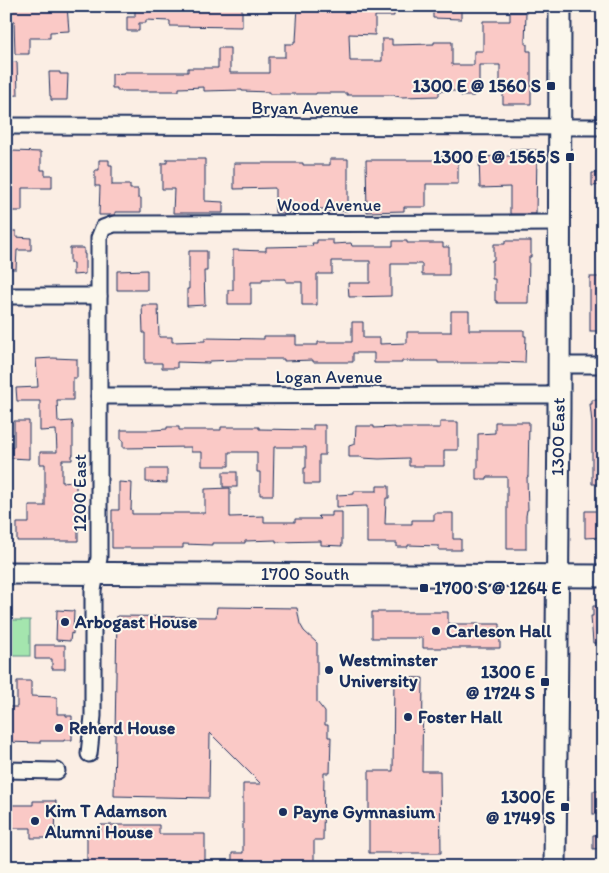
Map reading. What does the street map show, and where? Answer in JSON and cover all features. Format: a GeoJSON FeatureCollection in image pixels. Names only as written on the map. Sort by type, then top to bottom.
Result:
{"type":"FeatureCollection","features":[{"type":"Feature","properties":{"kind":"main road","name":"1300 East"},"geometry":{"type":"LineString","coordinates":[[555,867],[560,6]]}},
{"type":"Feature","properties":{"kind":"main road","name":"1700 South"},"geometry":{"type":"LineString","coordinates":[[6,573],[603,576]]}},
{"type":"Feature","properties":{"kind":"street","name":"Bryan Avenue"},"geometry":{"type":"LineString","coordinates":[[6,126],[603,127]]}},
{"type":"Feature","properties":{"kind":"street","name":"Wood Avenue"},"geometry":{"type":"LineString","coordinates":[[101,232],[103,228],[114,224],[560,223]]}},
{"type":"Feature","properties":{"kind":"street","name":"1200 East"},"geometry":{"type":"LineString","coordinates":[[89,754],[93,716],[93,590],[99,558],[99,296],[101,232]]}},
{"type":"Feature","properties":{"kind":"street"},"geometry":{"type":"LineString","coordinates":[[6,296],[99,296]]}},
{"type":"Feature","properties":{"kind":"street"},"geometry":{"type":"LineString","coordinates":[[559,365],[603,365]]}},
{"type":"Feature","properties":{"kind":"street","name":"Logan Avenue"},"geometry":{"type":"LineString","coordinates":[[99,396],[559,396]]}},
{"type":"Feature","properties":{"kind":"street"},"geometry":{"type":"LineString","coordinates":[[6,770],[56,771]]}},
{"type":"Feature","properties":{"kind":"green space"},"geometry":{"type":"Polygon","coordinates":[[[6,620],[30,620],[30,656],[6,656],[6,620]]]}},
{"type":"Feature","properties":{"kind":"building"},"geometry":{"type":"Polygon","coordinates":[[[6,6],[67,6],[69,31],[50,32],[50,38],[29,38],[29,54],[15,54],[14,21],[6,21],[6,6]]]}},
{"type":"Feature","properties":{"kind":"building"},"geometry":{"type":"Polygon","coordinates":[[[135,6],[242,6],[242,27],[170,26],[170,21],[146,20],[146,23],[139,23],[139,31],[127,31],[127,17],[135,17],[135,6]]]}},
{"type":"Feature","properties":{"kind":"building"},"geometry":{"type":"Polygon","coordinates":[[[298,6],[394,6],[394,16],[375,16],[375,35],[349,34],[350,61],[382,61],[382,39],[392,39],[392,45],[452,42],[452,65],[474,65],[474,51],[483,51],[483,21],[510,21],[510,12],[526,12],[525,44],[527,44],[527,51],[531,51],[531,104],[503,104],[503,82],[500,82],[500,65],[479,65],[479,92],[474,92],[474,96],[461,96],[461,91],[439,91],[439,96],[401,97],[395,95],[347,95],[347,93],[269,94],[269,92],[242,90],[204,91],[204,87],[179,88],[179,91],[117,91],[117,88],[112,88],[112,74],[124,72],[188,72],[188,68],[218,68],[218,48],[230,48],[230,73],[269,73],[269,57],[285,57],[285,44],[294,44],[294,41],[296,41],[298,6]]]}},
{"type":"Feature","properties":{"kind":"building"},"geometry":{"type":"Polygon","coordinates":[[[433,6],[461,6],[461,19],[433,18],[433,6]]]}},
{"type":"Feature","properties":{"kind":"building"},"geometry":{"type":"Polygon","coordinates":[[[17,62],[18,95],[6,96],[6,63],[17,62]]]}},
{"type":"Feature","properties":{"kind":"building"},"geometry":{"type":"Polygon","coordinates":[[[49,72],[68,74],[67,100],[51,100],[49,72]]]}},
{"type":"Feature","properties":{"kind":"building"},"geometry":{"type":"Polygon","coordinates":[[[510,149],[537,150],[536,214],[510,214],[510,187],[480,188],[479,157],[510,156],[510,149]]]}},
{"type":"Feature","properties":{"kind":"building"},"geometry":{"type":"Polygon","coordinates":[[[12,151],[41,152],[41,170],[45,170],[45,175],[52,175],[52,188],[22,188],[22,211],[6,211],[8,177],[6,177],[6,154],[12,154],[12,151]]]}},
{"type":"Feature","properties":{"kind":"building"},"geometry":{"type":"Polygon","coordinates":[[[439,157],[458,157],[458,184],[426,184],[426,207],[404,207],[404,211],[367,212],[366,160],[439,160],[439,157]]]}},
{"type":"Feature","properties":{"kind":"building"},"geometry":{"type":"Polygon","coordinates":[[[167,159],[205,159],[205,201],[223,202],[223,213],[173,213],[174,189],[162,189],[162,163],[167,163],[167,159]]]}},
{"type":"Feature","properties":{"kind":"building"},"geometry":{"type":"Polygon","coordinates":[[[330,159],[348,159],[348,211],[289,209],[289,213],[275,213],[275,188],[234,189],[234,163],[330,165],[330,159]]]}},
{"type":"Feature","properties":{"kind":"building"},"geometry":{"type":"Polygon","coordinates":[[[99,160],[109,160],[109,165],[112,165],[112,185],[130,185],[130,189],[138,189],[138,198],[141,198],[141,212],[115,212],[115,215],[99,215],[100,186],[95,186],[95,170],[99,170],[99,160]]]}},
{"type":"Feature","properties":{"kind":"building"},"geometry":{"type":"Polygon","coordinates":[[[592,173],[603,173],[603,185],[592,186],[592,173]]]}},
{"type":"Feature","properties":{"kind":"building"},"geometry":{"type":"Polygon","coordinates":[[[6,231],[16,231],[16,237],[31,238],[31,250],[17,250],[16,269],[6,269],[6,231]]]}},
{"type":"Feature","properties":{"kind":"building"},"geometry":{"type":"Polygon","coordinates":[[[317,240],[333,240],[333,244],[351,243],[352,246],[393,246],[393,241],[443,243],[443,247],[449,247],[449,275],[422,275],[422,264],[391,264],[391,296],[349,297],[348,283],[370,283],[370,261],[332,261],[332,274],[317,274],[317,305],[302,305],[302,282],[286,282],[286,279],[262,279],[262,282],[251,282],[251,304],[228,304],[228,290],[233,290],[233,250],[266,251],[266,247],[313,246],[312,243],[317,243],[317,240]]]}},
{"type":"Feature","properties":{"kind":"building"},"geometry":{"type":"Polygon","coordinates":[[[505,241],[531,241],[528,303],[497,303],[495,301],[495,279],[492,279],[494,244],[505,244],[505,241]]]}},
{"type":"Feature","properties":{"kind":"building"},"geometry":{"type":"Polygon","coordinates":[[[70,248],[84,248],[85,274],[73,275],[73,263],[70,263],[70,248]]]}},
{"type":"Feature","properties":{"kind":"building"},"geometry":{"type":"Polygon","coordinates":[[[189,251],[207,251],[207,271],[204,271],[205,305],[187,306],[189,251]]]}},
{"type":"Feature","properties":{"kind":"building"},"geometry":{"type":"Polygon","coordinates":[[[147,270],[147,290],[117,290],[117,271],[147,270]]]}},
{"type":"Feature","properties":{"kind":"building"},"geometry":{"type":"Polygon","coordinates":[[[590,277],[603,277],[603,331],[590,331],[590,277]]]}},
{"type":"Feature","properties":{"kind":"building"},"geometry":{"type":"Polygon","coordinates":[[[142,305],[158,305],[159,337],[172,337],[172,342],[205,341],[205,338],[264,339],[264,336],[296,336],[296,345],[318,345],[318,342],[352,342],[352,322],[363,322],[363,338],[380,338],[380,344],[407,343],[407,332],[451,332],[451,311],[469,311],[469,330],[524,330],[524,336],[526,336],[525,363],[402,361],[402,363],[374,363],[374,353],[353,353],[353,362],[237,359],[209,361],[209,363],[177,362],[177,368],[162,368],[162,363],[145,363],[145,333],[143,333],[142,305]]]}},
{"type":"Feature","properties":{"kind":"building"},"geometry":{"type":"Polygon","coordinates":[[[36,359],[77,359],[77,378],[73,378],[73,400],[57,400],[58,422],[72,421],[73,426],[73,455],[72,460],[62,460],[62,482],[76,481],[78,541],[17,541],[17,523],[29,523],[29,506],[45,506],[45,464],[40,464],[40,452],[57,452],[56,430],[40,431],[40,401],[17,401],[16,388],[38,387],[36,359]]]}},
{"type":"Feature","properties":{"kind":"building"},"geometry":{"type":"Polygon","coordinates":[[[592,400],[603,400],[603,484],[592,484],[592,423],[590,404],[592,404],[592,400]]]}},
{"type":"Feature","properties":{"kind":"building"},"geometry":{"type":"Polygon","coordinates":[[[14,421],[29,421],[29,459],[10,458],[10,447],[14,447],[14,421]]]}},
{"type":"Feature","properties":{"kind":"building"},"geometry":{"type":"Polygon","coordinates":[[[440,422],[458,422],[458,450],[444,450],[444,466],[409,466],[409,458],[349,457],[349,446],[355,444],[356,426],[374,426],[374,428],[440,428],[440,422]]]}},
{"type":"Feature","properties":{"kind":"building"},"geometry":{"type":"Polygon","coordinates":[[[495,422],[529,422],[526,549],[507,549],[507,477],[476,479],[476,468],[478,468],[478,434],[495,433],[495,422]]]}},
{"type":"Feature","properties":{"kind":"building"},"geometry":{"type":"Polygon","coordinates":[[[313,425],[325,425],[325,455],[319,455],[319,484],[304,484],[306,447],[274,447],[273,495],[260,495],[260,472],[257,472],[257,452],[229,452],[229,466],[202,466],[202,452],[191,452],[191,447],[123,448],[123,440],[121,440],[121,430],[153,430],[179,427],[179,430],[221,430],[221,427],[259,427],[259,429],[313,430],[313,425]]]}},
{"type":"Feature","properties":{"kind":"building"},"geometry":{"type":"Polygon","coordinates":[[[146,469],[167,469],[167,483],[146,482],[146,469]]]}},
{"type":"Feature","properties":{"kind":"building"},"geometry":{"type":"Polygon","coordinates":[[[223,472],[237,472],[237,487],[223,487],[223,472]]]}},
{"type":"Feature","properties":{"kind":"building"},"geometry":{"type":"Polygon","coordinates":[[[119,482],[132,483],[132,514],[205,513],[205,489],[230,488],[230,517],[264,516],[264,522],[295,522],[295,519],[321,519],[318,516],[332,516],[332,512],[342,512],[342,546],[321,545],[321,541],[276,542],[276,540],[245,541],[245,543],[212,543],[212,545],[183,544],[183,548],[112,548],[112,510],[119,510],[119,482]]]}},
{"type":"Feature","properties":{"kind":"building"},"geometry":{"type":"Polygon","coordinates":[[[377,486],[389,486],[389,498],[386,498],[385,524],[412,524],[412,520],[434,520],[434,513],[453,513],[453,539],[461,539],[461,550],[439,550],[439,546],[408,545],[408,547],[397,547],[397,543],[367,543],[367,506],[337,507],[337,495],[354,494],[354,491],[377,491],[377,486]]]}},
{"type":"Feature","properties":{"kind":"building"},"geometry":{"type":"Polygon","coordinates":[[[585,511],[603,511],[603,537],[585,538],[585,511]]]}},
{"type":"Feature","properties":{"kind":"building"},"geometry":{"type":"Polygon","coordinates":[[[593,606],[603,606],[603,643],[593,643],[591,616],[593,616],[593,606]]]}},
{"type":"Feature","properties":{"kind":"building"},"geometry":{"type":"Polygon","coordinates":[[[217,607],[297,608],[300,624],[304,631],[317,643],[317,702],[325,712],[325,725],[328,725],[328,737],[331,737],[330,773],[324,773],[323,840],[314,840],[314,867],[232,867],[232,853],[243,853],[243,784],[261,784],[210,733],[209,798],[114,796],[117,616],[216,617],[217,607]]]}},
{"type":"Feature","properties":{"kind":"building","name":"Arbogast House"},"geometry":{"type":"Polygon","coordinates":[[[57,610],[74,611],[73,634],[71,633],[70,641],[56,640],[57,610]]]}},
{"type":"Feature","properties":{"kind":"building","name":"Carleson Hall"},"geometry":{"type":"Polygon","coordinates":[[[372,612],[448,612],[448,624],[500,624],[500,648],[423,648],[423,638],[372,638],[372,612]]]}},
{"type":"Feature","properties":{"kind":"building"},"geometry":{"type":"Polygon","coordinates":[[[35,645],[65,645],[65,669],[52,669],[52,659],[35,659],[35,645]]]}},
{"type":"Feature","properties":{"kind":"building"},"geometry":{"type":"Polygon","coordinates":[[[394,677],[423,678],[422,771],[440,771],[441,853],[369,853],[369,771],[393,771],[394,677]]]}},
{"type":"Feature","properties":{"kind":"building"},"geometry":{"type":"Polygon","coordinates":[[[17,681],[31,681],[31,696],[57,697],[57,714],[72,716],[72,740],[40,741],[40,743],[6,742],[6,707],[17,707],[17,681]]]}},
{"type":"Feature","properties":{"kind":"building"},"geometry":{"type":"Polygon","coordinates":[[[593,791],[603,791],[603,814],[593,814],[593,791]]]}},
{"type":"Feature","properties":{"kind":"building","name":"Kim T Adamson Alumni House"},"geometry":{"type":"Polygon","coordinates":[[[33,801],[56,801],[55,838],[31,838],[31,828],[11,828],[11,805],[33,805],[33,801]]]}},
{"type":"Feature","properties":{"kind":"building"},"geometry":{"type":"Polygon","coordinates":[[[101,825],[159,825],[159,834],[205,834],[205,867],[87,867],[87,831],[101,832],[101,825]]]}},
{"type":"Feature","properties":{"kind":"building"},"geometry":{"type":"Polygon","coordinates":[[[593,835],[603,835],[603,848],[593,849],[593,835]]]}},
{"type":"Feature","properties":{"kind":"place","name":"1300 E @ 1560 S"},"geometry":{"type":"Point","coordinates":[551,86]}},
{"type":"Feature","properties":{"kind":"place","name":"1300 E @ 1565 S"},"geometry":{"type":"Point","coordinates":[570,157]}},
{"type":"Feature","properties":{"kind":"place","name":"1700 S @ 1264 E"},"geometry":{"type":"Point","coordinates":[424,588]}},
{"type":"Feature","properties":{"kind":"place","name":"Arbogast House"},"geometry":{"type":"Point","coordinates":[65,622]}},
{"type":"Feature","properties":{"kind":"place","name":"Carleson Hall"},"geometry":{"type":"Point","coordinates":[436,631]}},
{"type":"Feature","properties":{"kind":"place","name":"Westminster University"},"geometry":{"type":"Point","coordinates":[329,670]}},
{"type":"Feature","properties":{"kind":"place","name":"1300 E @ 1724 S"},"geometry":{"type":"Point","coordinates":[545,682]}},
{"type":"Feature","properties":{"kind":"place","name":"Foster Hall"},"geometry":{"type":"Point","coordinates":[408,717]}},
{"type":"Feature","properties":{"kind":"place","name":"Reherd House"},"geometry":{"type":"Point","coordinates":[59,728]}},
{"type":"Feature","properties":{"kind":"place","name":"1300 E @ 1749 S"},"geometry":{"type":"Point","coordinates":[565,807]}},
{"type":"Feature","properties":{"kind":"place","name":"Payne Gymnasium"},"geometry":{"type":"Point","coordinates":[283,812]}},
{"type":"Feature","properties":{"kind":"place","name":"Kim T Adamson Alumni House"},"geometry":{"type":"Point","coordinates":[35,821]}}]}
